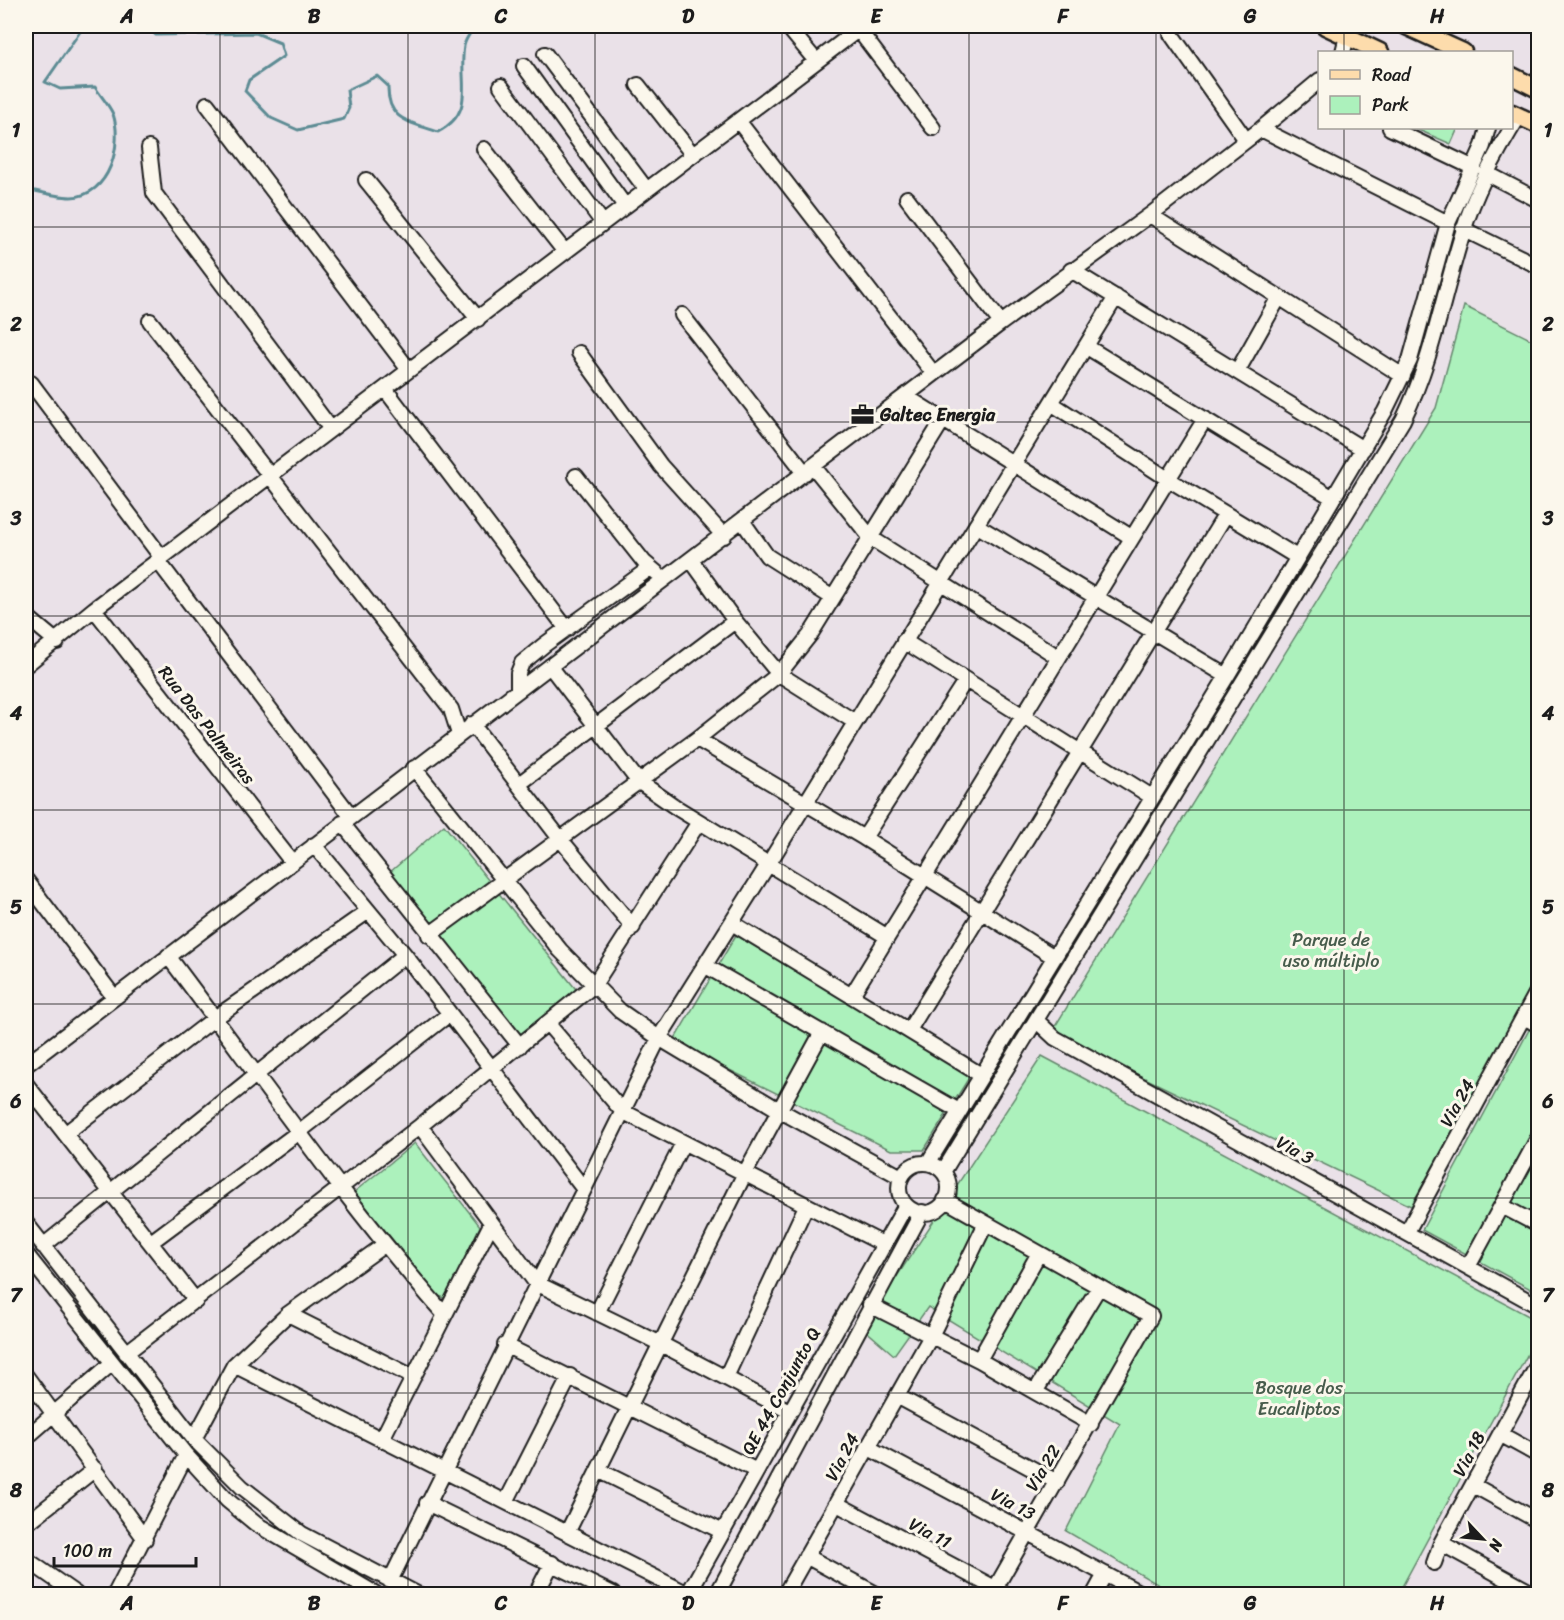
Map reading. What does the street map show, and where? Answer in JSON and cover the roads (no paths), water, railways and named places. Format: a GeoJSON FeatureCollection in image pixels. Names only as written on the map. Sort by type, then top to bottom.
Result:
{"type":"FeatureCollection","features":[{"type":"Feature","properties":{"kind":"main road"},"geometry":{"type":"LineString","coordinates":[[1325,26],[1351,46],[1375,51]]}},
{"type":"Feature","properties":{"kind":"main road"},"geometry":{"type":"LineString","coordinates":[[1406,26],[1461,51]]}},
{"type":"Feature","properties":{"kind":"main road"},"geometry":{"type":"LineString","coordinates":[[1513,76],[1539,89]]}},
{"type":"Feature","properties":{"kind":"main road"},"geometry":{"type":"LineString","coordinates":[[1515,115],[1539,125]]}},
{"type":"Feature","properties":{"kind":"street"},"geometry":{"type":"LineString","coordinates":[[787,26],[816,61]]}},
{"type":"Feature","properties":{"kind":"street"},"geometry":{"type":"LineString","coordinates":[[26,665],[57,642],[94,609],[860,27],[933,128]]}},
{"type":"Feature","properties":{"kind":"street"},"geometry":{"type":"LineString","coordinates":[[1171,34],[1246,140]]}},
{"type":"Feature","properties":{"kind":"street"},"geometry":{"type":"LineString","coordinates":[[545,54],[646,189]]}},
{"type":"Feature","properties":{"kind":"street"},"geometry":{"type":"LineString","coordinates":[[524,66],[625,206]]}},
{"type":"Feature","properties":{"kind":"street"},"geometry":{"type":"LineString","coordinates":[[638,85],[693,154]]}},
{"type":"Feature","properties":{"kind":"street"},"geometry":{"type":"LineString","coordinates":[[501,86],[603,223]]}},
{"type":"Feature","properties":{"kind":"street"},"geometry":{"type":"LineString","coordinates":[[26,1065],[475,721],[724,536],[1071,270],[1150,215],[1316,87]]}},
{"type":"Feature","properties":{"kind":"street"},"geometry":{"type":"LineString","coordinates":[[207,105],[409,370]]}},
{"type":"Feature","properties":{"kind":"street"},"geometry":{"type":"LineString","coordinates":[[743,127],[934,374]]}},
{"type":"Feature","properties":{"kind":"street"},"geometry":{"type":"LineString","coordinates":[[1261,129],[1448,223]]}},
{"type":"Feature","properties":{"kind":"street"},"geometry":{"type":"LineString","coordinates":[[1392,129],[1474,168]]}},
{"type":"Feature","properties":{"kind":"street"},"geometry":{"type":"LineString","coordinates":[[928,1163],[1227,676],[1363,449],[1403,376],[1425,309],[1448,223],[1474,168],[1488,129]]}},
{"type":"Feature","properties":{"kind":"street"},"geometry":{"type":"LineString","coordinates":[[943,1172],[1403,420],[1421,383],[1463,229],[1509,129]]}},
{"type":"Feature","properties":{"kind":"street"},"geometry":{"type":"LineString","coordinates":[[149,148],[154,193],[332,429]]}},
{"type":"Feature","properties":{"kind":"street"},"geometry":{"type":"LineString","coordinates":[[484,149],[565,252]]}},
{"type":"Feature","properties":{"kind":"street"},"geometry":{"type":"LineString","coordinates":[[1488,174],[1539,200]]}},
{"type":"Feature","properties":{"kind":"street"},"geometry":{"type":"LineString","coordinates":[[366,180],[478,319]]}},
{"type":"Feature","properties":{"kind":"street"},"geometry":{"type":"LineString","coordinates":[[907,198],[1001,323]]}},
{"type":"Feature","properties":{"kind":"street"},"geometry":{"type":"LineString","coordinates":[[1150,215],[1403,376]]}},
{"type":"Feature","properties":{"kind":"street"},"geometry":{"type":"LineString","coordinates":[[1463,229],[1539,266]]}},
{"type":"Feature","properties":{"kind":"street"},"geometry":{"type":"LineString","coordinates":[[1071,270],[1238,370],[1363,449]]}},
{"type":"Feature","properties":{"kind":"street"},"geometry":{"type":"LineString","coordinates":[[1428,294],[1445,298]]}},
{"type":"Feature","properties":{"kind":"street"},"geometry":{"type":"LineString","coordinates":[[390,1581],[426,1503],[659,1038],[770,863],[1116,297]]}},
{"type":"Feature","properties":{"kind":"street"},"geometry":{"type":"LineString","coordinates":[[1238,370],[1279,297]]}},
{"type":"Feature","properties":{"kind":"street"},"geometry":{"type":"LineString","coordinates":[[1425,309],[1442,312]]}},
{"type":"Feature","properties":{"kind":"street"},"geometry":{"type":"LineString","coordinates":[[682,315],[809,470],[871,538],[1058,657]]}},
{"type":"Feature","properties":{"kind":"street"},"geometry":{"type":"LineString","coordinates":[[150,321],[451,709],[459,734]]}},
{"type":"Feature","properties":{"kind":"street"},"geometry":{"type":"LineString","coordinates":[[1087,347],[1333,498]]}},
{"type":"Feature","properties":{"kind":"street"},"geometry":{"type":"LineString","coordinates":[[579,354],[661,466],[724,536]]}},
{"type":"Feature","properties":{"kind":"street"},"geometry":{"type":"LineString","coordinates":[[31,383],[429,935],[520,1046]]}},
{"type":"Feature","properties":{"kind":"street"},"geometry":{"type":"LineString","coordinates":[[385,389],[567,629]]}},
{"type":"Feature","properties":{"kind":"street"},"geometry":{"type":"LineString","coordinates":[[905,396],[1131,537]]}},
{"type":"Feature","properties":{"kind":"street"},"geometry":{"type":"LineString","coordinates":[[1051,403],[1168,479],[1297,557]]}},
{"type":"Feature","properties":{"kind":"street"},"geometry":{"type":"LineString","coordinates":[[852,995],[923,874],[1205,419]]}},
{"type":"Feature","properties":{"kind":"street"},"geometry":{"type":"LineString","coordinates":[[429,935],[697,739],[779,674],[810,635],[943,420]]}},
{"type":"Feature","properties":{"kind":"street"},"geometry":{"type":"LineString","coordinates":[[576,476],[650,568],[669,577]]}},
{"type":"Feature","properties":{"kind":"street"},"geometry":{"type":"LineString","coordinates":[[909,1030],[1226,514]]}},
{"type":"Feature","properties":{"kind":"street"},"geometry":{"type":"LineString","coordinates":[[742,522],[767,556],[833,598]]}},
{"type":"Feature","properties":{"kind":"street"},"geometry":{"type":"LineString","coordinates":[[976,525],[1152,633],[1227,676]]}},
{"type":"Feature","properties":{"kind":"street"},"geometry":{"type":"LineString","coordinates":[[691,560],[735,621],[779,674],[855,722]]}},
{"type":"Feature","properties":{"kind":"street"},"geometry":{"type":"LineString","coordinates":[[518,689],[518,673],[522,663],[650,568]]}},
{"type":"Feature","properties":{"kind":"street","name":"Rua Das Palmeiras"},"geometry":{"type":"LineString","coordinates":[[94,609],[291,862]]}},
{"type":"Feature","properties":{"kind":"street"},"geometry":{"type":"LineString","coordinates":[[26,616],[57,642]]}},
{"type":"Feature","properties":{"kind":"street"},"geometry":{"type":"LineString","coordinates":[[519,784],[735,621]]}},
{"type":"Feature","properties":{"kind":"street"},"geometry":{"type":"LineString","coordinates":[[904,641],[1021,717],[1081,751],[1152,796]]}},
{"type":"Feature","properties":{"kind":"street"},"geometry":{"type":"LineString","coordinates":[[550,666],[638,781],[699,822],[770,863],[886,936]]}},
{"type":"Feature","properties":{"kind":"street"},"geometry":{"type":"LineString","coordinates":[[864,838],[966,681]]}},
{"type":"Feature","properties":{"kind":"street"},"geometry":{"type":"LineString","coordinates":[[451,709],[475,721],[561,840],[633,927]]}},
{"type":"Feature","properties":{"kind":"street"},"geometry":{"type":"LineString","coordinates":[[697,739],[923,874],[1054,957]]}},
{"type":"Feature","properties":{"kind":"street"},"geometry":{"type":"LineString","coordinates":[[414,768],[560,950],[621,1011],[659,1038],[779,1110],[901,1177]]}},
{"type":"Feature","properties":{"kind":"street"},"geometry":{"type":"LineString","coordinates":[[126,1353],[420,1126],[594,985],[699,822]]}},
{"type":"Feature","properties":{"kind":"street"},"geometry":{"type":"LineString","coordinates":[[314,845],[367,912],[405,955],[448,1015],[491,1067],[583,1188]]}},
{"type":"Feature","properties":{"kind":"street"},"geometry":{"type":"LineString","coordinates":[[26,880],[114,997]]}},
{"type":"Feature","properties":{"kind":"street"},"geometry":{"type":"LineString","coordinates":[[1101,882],[1114,890]]}},
{"type":"Feature","properties":{"kind":"street"},"geometry":{"type":"LineString","coordinates":[[66,1133],[215,1018],[367,912]]}},
{"type":"Feature","properties":{"kind":"street"},"geometry":{"type":"LineString","coordinates":[[732,923],[981,1075]]}},
{"type":"Feature","properties":{"kind":"street"},"geometry":{"type":"LineString","coordinates":[[43,1246],[405,955]]}},
{"type":"Feature","properties":{"kind":"street"},"geometry":{"type":"LineString","coordinates":[[168,956],[255,1075],[300,1131],[339,1188],[384,1245],[444,1314]]}},
{"type":"Feature","properties":{"kind":"street"},"geometry":{"type":"LineString","coordinates":[[704,965],[959,1111]]}},
{"type":"Feature","properties":{"kind":"street","name":"Via 24"},"geometry":{"type":"LineString","coordinates":[[1407,1232],[1539,990]]}},
{"type":"Feature","properties":{"kind":"street"},"geometry":{"type":"LineString","coordinates":[[151,1242],[300,1131],[448,1015]]}},
{"type":"Feature","properties":{"kind":"street"},"geometry":{"type":"LineString","coordinates":[[1524,1017],[1539,1025]]}},
{"type":"Feature","properties":{"kind":"street","name":"Via 3"},"geometry":{"type":"LineString","coordinates":[[1037,1021],[1055,1038],[1539,1306]]}},
{"type":"Feature","properties":{"kind":"street"},"geometry":{"type":"LineString","coordinates":[[548,1024],[622,1111],[883,1244]]}},
{"type":"Feature","properties":{"kind":"street"},"geometry":{"type":"LineString","coordinates":[[567,1533],[600,1471],[660,1343],[744,1175],[822,1032]]}},
{"type":"Feature","properties":{"kind":"street"},"geometry":{"type":"LineString","coordinates":[[26,1084],[196,1301]]}},
{"type":"Feature","properties":{"kind":"street"},"geometry":{"type":"LineString","coordinates":[[420,1126],[536,1283],[660,1343],[789,1411]]}},
{"type":"Feature","properties":{"kind":"street"},"geometry":{"type":"LineString","coordinates":[[1468,1267],[1539,1138]]}},
{"type":"Feature","properties":{"kind":"street"},"geometry":{"type":"LineString","coordinates":[[597,1313],[683,1143]]}},
{"type":"Feature","properties":{"kind":"street"},"geometry":{"type":"LineString","coordinates":[[928,1163],[943,1172],[948,1186],[945,1200],[933,1210],[922,1212],[906,1205],[899,1192],[901,1177],[910,1167],[928,1163]]}},
{"type":"Feature","properties":{"kind":"street"},"geometry":{"type":"LineString","coordinates":[[945,1200],[1099,1287],[1035,1392]]}},
{"type":"Feature","properties":{"kind":"street","name":"QE 44 Conjunto Q"},"geometry":{"type":"LineString","coordinates":[[688,1594],[906,1205]]}},
{"type":"Feature","properties":{"kind":"street"},"geometry":{"type":"LineString","coordinates":[[726,1377],[806,1206]]}},
{"type":"Feature","properties":{"kind":"street"},"geometry":{"type":"LineString","coordinates":[[1502,1206],[1538,1223]]}},
{"type":"Feature","properties":{"kind":"street","name":"QE 44 Conjunto Q"},"geometry":{"type":"LineString","coordinates":[[717,1594],[870,1305],[922,1212]]}},
{"type":"Feature","properties":{"kind":"street"},"geometry":{"type":"LineString","coordinates":[[26,1223],[194,1439],[242,1487],[289,1526],[417,1594]]}},
{"type":"Feature","properties":{"kind":"street","name":"Via 24"},"geometry":{"type":"LineString","coordinates":[[785,1594],[931,1335],[986,1223]]}},
{"type":"Feature","properties":{"kind":"street"},"geometry":{"type":"LineString","coordinates":[[382,1439],[491,1224]]}},
{"type":"Feature","properties":{"kind":"street"},"geometry":{"type":"LineString","coordinates":[[194,1439],[234,1365],[288,1314],[384,1245]]}},
{"type":"Feature","properties":{"kind":"street"},"geometry":{"type":"LineString","coordinates":[[979,1360],[1039,1253]]}},
{"type":"Feature","properties":{"kind":"street"},"geometry":{"type":"LineString","coordinates":[[26,1257],[186,1455],[228,1500],[256,1524],[376,1594]]}},
{"type":"Feature","properties":{"kind":"street"},"geometry":{"type":"LineString","coordinates":[[58,1296],[67,1284],[74,1286]]}},
{"type":"Feature","properties":{"kind":"street","name":"Via 22"},"geometry":{"type":"LineString","coordinates":[[998,1592],[1026,1531],[1091,1424],[1151,1316],[1099,1287]]}},
{"type":"Feature","properties":{"kind":"street"},"geometry":{"type":"LineString","coordinates":[[870,1305],[979,1360],[1091,1424]]}},
{"type":"Feature","properties":{"kind":"street"},"geometry":{"type":"LineString","coordinates":[[288,1314],[413,1377]]}},
{"type":"Feature","properties":{"kind":"street"},"geometry":{"type":"LineString","coordinates":[[505,1345],[757,1472]]}},
{"type":"Feature","properties":{"kind":"street"},"geometry":{"type":"LineString","coordinates":[[26,1438],[111,1364]]}},
{"type":"Feature","properties":{"kind":"street","name":"Via 18"},"geometry":{"type":"LineString","coordinates":[[1434,1563],[1441,1543],[1500,1434],[1535,1380],[1539,1364]]}},
{"type":"Feature","properties":{"kind":"street"},"geometry":{"type":"LineString","coordinates":[[234,1365],[382,1439],[442,1472],[688,1594]]}},
{"type":"Feature","properties":{"kind":"street"},"geometry":{"type":"LineString","coordinates":[[26,1376],[56,1414],[145,1539]]}},
{"type":"Feature","properties":{"kind":"street"},"geometry":{"type":"LineString","coordinates":[[506,1502],[570,1376]]}},
{"type":"Feature","properties":{"kind":"street"},"geometry":{"type":"LineString","coordinates":[[897,1396],[1057,1482]]}},
{"type":"Feature","properties":{"kind":"street"},"geometry":{"type":"LineString","coordinates":[[1500,1434],[1539,1455]]}},
{"type":"Feature","properties":{"kind":"street","name":"Via 13"},"geometry":{"type":"LineString","coordinates":[[867,1447],[1142,1594]]}},
{"type":"Feature","properties":{"kind":"street"},"geometry":{"type":"LineString","coordinates":[[115,1594],[186,1455]]}},
{"type":"Feature","properties":{"kind":"street"},"geometry":{"type":"LineString","coordinates":[[26,1524],[95,1469]]}},
{"type":"Feature","properties":{"kind":"street"},"geometry":{"type":"LineString","coordinates":[[600,1471],[723,1532]]}},
{"type":"Feature","properties":{"kind":"street"},"geometry":{"type":"LineString","coordinates":[[1473,1485],[1539,1521]]}},
{"type":"Feature","properties":{"kind":"street"},"geometry":{"type":"LineString","coordinates":[[426,1503],[613,1594]]}},
{"type":"Feature","properties":{"kind":"street","name":"Via 11"},"geometry":{"type":"LineString","coordinates":[[837,1504],[998,1592]]}},
{"type":"Feature","properties":{"kind":"street"},"geometry":{"type":"LineString","coordinates":[[1441,1543],[1534,1594]]}},
{"type":"Feature","properties":{"kind":"street"},"geometry":{"type":"LineString","coordinates":[[806,1556],[876,1594]]}},
{"type":"Feature","properties":{"kind":"street"},"geometry":{"type":"LineString","coordinates":[[26,1559],[76,1594]]}},
{"type":"Feature","properties":{"kind":"street"},"geometry":{"type":"LineString","coordinates":[[536,1594],[552,1563]]}},
{"type":"Feature","properties":{"kind":"street"},"geometry":{"type":"LineString","coordinates":[[353,1582],[360,1573],[359,1565]]}},
{"type":"Feature","properties":{"kind":"street"},"geometry":{"type":"LineString","coordinates":[[1094,1594],[1105,1574]]}},
{"type":"Feature","properties":{"kind":"waterway"},"geometry":{"type":"LineString","coordinates":[[26,189],[66,197],[84,194],[95,188],[104,178],[110,166],[114,153],[116,126],[113,114],[95,87],[60,89],[45,82],[84,26]]}},
{"type":"Feature","properties":{"kind":"waterway"},"geometry":{"type":"LineString","coordinates":[[145,26],[156,35],[256,33],[280,43],[284,56],[249,80],[245,91],[271,118],[298,130],[344,119],[349,108],[347,90],[377,76],[388,86],[391,107],[396,113],[410,122],[438,132],[450,124],[458,115],[462,105],[464,46],[475,26]]}},
{"type":"Feature","properties":{"kind":"place","name":"Galtec Energia"},"geometry":{"type":"Point","coordinates":[862,415]}},
{"type":"Feature","properties":{"kind":"park label","name":"Parque de uso múltiplo"},"geometry":{"type":"Point","coordinates":[1331,950]}},
{"type":"Feature","properties":{"kind":"park label","name":"Bosque dos Eucaliptos"},"geometry":{"type":"Point","coordinates":[1299,1398]}}]}
